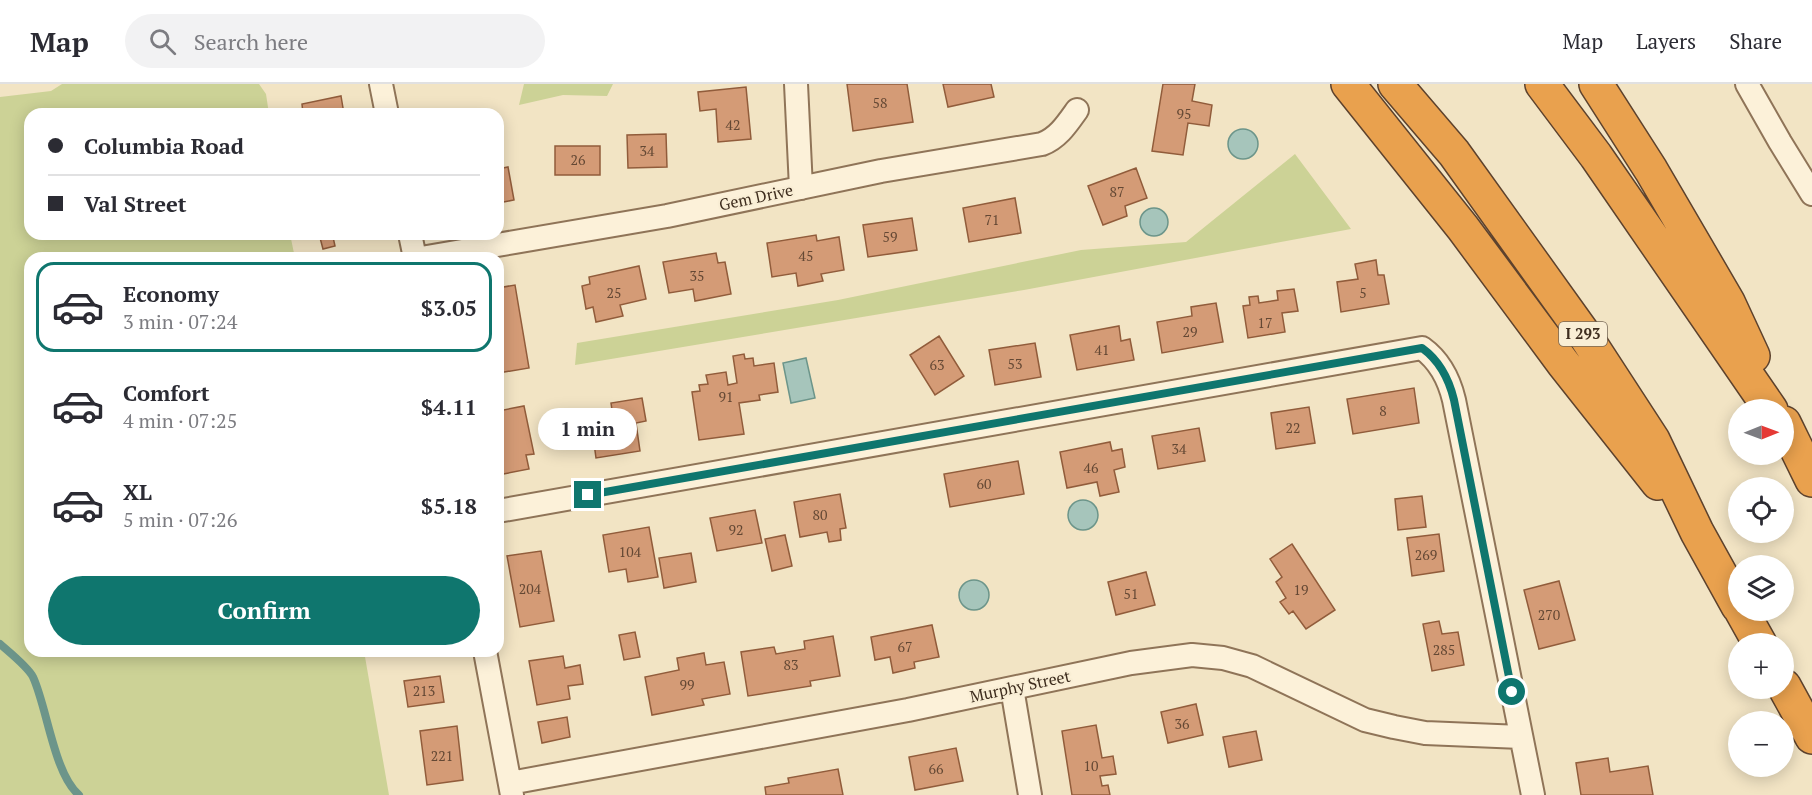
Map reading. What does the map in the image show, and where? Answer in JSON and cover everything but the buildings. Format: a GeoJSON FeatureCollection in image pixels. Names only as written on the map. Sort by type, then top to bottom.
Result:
{"type":"FeatureCollection","features":[{"type":"Feature","properties":{"kind":"highway"},"geometry":{"type":"LineString","coordinates":[[1348,84],[1463,228],[1563,363],[1697,532]]}},
{"type":"Feature","properties":{"kind":"highway","name":"I 293"},"geometry":{"type":"LineString","coordinates":[[1395,84],[1454,153],[1586,338],[1653,440],[1697,532],[1728,588]]}},
{"type":"Feature","properties":{"kind":"highway"},"geometry":{"type":"LineString","coordinates":[[1542,84],[1596,156],[1763,399]]}},
{"type":"Feature","properties":{"kind":"highway"},"geometry":{"type":"LineString","coordinates":[[1596,84],[1651,170],[1728,302],[1772,399]]}},
{"type":"Feature","properties":{"kind":"highway"},"geometry":{"type":"LineString","coordinates":[[1794,445],[1812,480]]}},
{"type":"Feature","properties":{"kind":"highway"},"geometry":{"type":"LineString","coordinates":[[1791,699],[1812,737]]}},
{"type":"Feature","properties":{"kind":"street"},"geometry":{"type":"LineString","coordinates":[[381,84],[386,108]]}},
{"type":"Feature","properties":{"kind":"street"},"geometry":{"type":"LineString","coordinates":[[796,84],[801,188]]}},
{"type":"Feature","properties":{"kind":"street"},"geometry":{"type":"LineString","coordinates":[[1747,84],[1812,194]]}},
{"type":"Feature","properties":{"kind":"street","name":"Gem Drive"},"geometry":{"type":"LineString","coordinates":[[456,252],[667,216],[881,171],[1042,144],[1062,131],[1077,110]]}},
{"type":"Feature","properties":{"kind":"street"},"geometry":{"type":"LineString","coordinates":[[504,510],[1422,348],[1430,354],[1446,374],[1454,400],[1533,795]]}},
{"type":"Feature","properties":{"kind":"street","name":"Murphy Street"},"geometry":{"type":"LineString","coordinates":[[511,789],[909,711],[1161,658],[1192,655],[1223,658],[1252,666],[1365,720],[1425,733],[1521,737]]}},
{"type":"Feature","properties":{"kind":"street"},"geometry":{"type":"LineString","coordinates":[[486,657],[511,789]]}},
{"type":"Feature","properties":{"kind":"street"},"geometry":{"type":"LineString","coordinates":[[1012,688],[1030,795]]}},
{"type":"Feature","properties":{"kind":"green space"},"geometry":{"type":"Polygon","coordinates":[[[62,84],[259,84],[266,94],[268,108],[24,108],[24,240],[291,240],[294,252],[24,252],[24,657],[365,657],[389,795],[0,795],[0,97],[51,91],[62,84]]]}},
{"type":"Feature","properties":{"kind":"green space"},"geometry":{"type":"Polygon","coordinates":[[[524,84],[613,84],[607,96],[563,95],[519,105],[524,84]]]}},
{"type":"Feature","properties":{"kind":"green space"},"geometry":{"type":"Polygon","coordinates":[[[1295,154],[1351,229],[1024,290],[575,365],[577,343],[838,300],[1081,250],[1186,242],[1295,154]]]}},
{"type":"Feature","properties":{"kind":"water"},"geometry":{"type":"Polygon","coordinates":[[[1243,129],[1254,133],[1258,144],[1254,155],[1243,159],[1232,155],[1228,144],[1232,133],[1243,129]]]}},
{"type":"Feature","properties":{"kind":"water"},"geometry":{"type":"Polygon","coordinates":[[[1154,208],[1164,212],[1168,222],[1164,232],[1154,236],[1144,232],[1140,222],[1144,212],[1154,208]]]}},
{"type":"Feature","properties":{"kind":"water"},"geometry":{"type":"Polygon","coordinates":[[[806,358],[815,398],[791,403],[783,363],[806,358]]]}},
{"type":"Feature","properties":{"kind":"water"},"geometry":{"type":"Polygon","coordinates":[[[1083,500],[1094,504],[1098,515],[1094,526],[1083,530],[1072,526],[1068,515],[1072,504],[1083,500]]]}},
{"type":"Feature","properties":{"kind":"water"},"geometry":{"type":"Polygon","coordinates":[[[974,580],[985,584],[989,595],[985,606],[974,610],[963,606],[959,595],[963,584],[974,580]]]}},
{"type":"Feature","properties":{"kind":"waterway"},"geometry":{"type":"LineString","coordinates":[[0,644],[31,673],[63,772],[79,795]]}},
{"type":"Feature","properties":{"kind":"route"},"geometry":{"type":"LineString","coordinates":[[588,495],[1422,348],[1440,365],[1451,386],[1512,692]]}}]}
